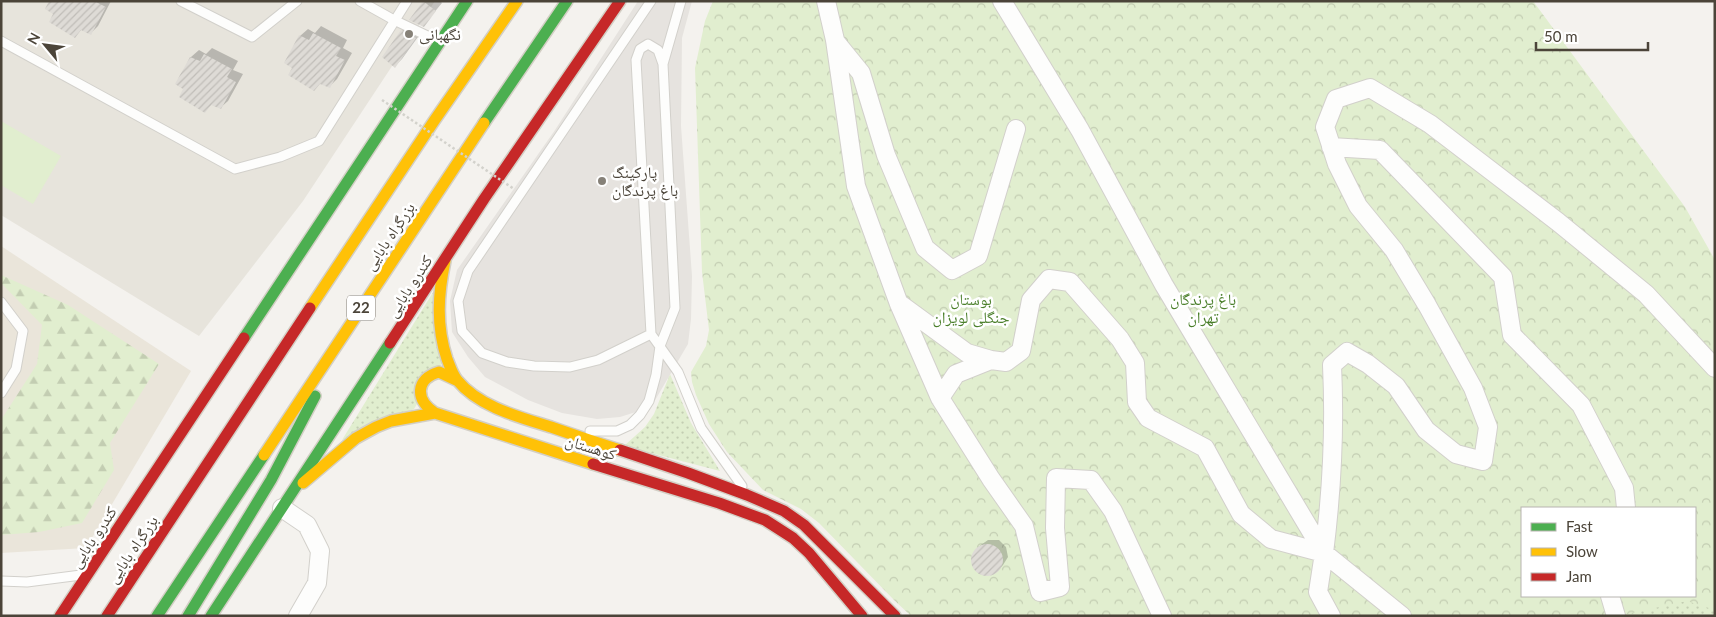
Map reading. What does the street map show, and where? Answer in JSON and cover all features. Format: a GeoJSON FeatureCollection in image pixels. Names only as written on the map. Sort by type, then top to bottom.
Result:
{"type":"FeatureCollection","features":[{"type":"Feature","properties":{"kind":"main road","name":"کندرو بابایی"},"geometry":{"type":"LineString","coordinates":[[60,616],[467,1]]}},
{"type":"Feature","properties":{"kind":"main road","name":"بزرگراه بابایی"},"geometry":{"type":"LineString","coordinates":[[107,616],[434,121],[517,1]]}},
{"type":"Feature","properties":{"kind":"main road","name":"بزرگراه بابایی"},"geometry":{"type":"LineString","coordinates":[[157,616],[567,1]]}},
{"type":"Feature","properties":{"kind":"main road","name":"کندرو بابایی"},"geometry":{"type":"LineString","coordinates":[[211,616],[446,260],[484,199],[620,1]]}},
{"type":"Feature","properties":{"kind":"main road","name":"کوهستان"},"geometry":{"type":"LineString","coordinates":[[446,260],[439,296],[438,322],[444,352],[456,380],[477,397],[505,412],[688,473],[784,511],[804,524],[895,616]]}},
{"type":"Feature","properties":{"kind":"main road"},"geometry":{"type":"LineString","coordinates":[[188,616],[271,480],[355,317]]}},
{"type":"Feature","properties":{"kind":"main road"},"geometry":{"type":"LineString","coordinates":[[435,413],[426,407],[422,401],[421,390],[424,380],[433,373],[439,372],[456,380]]}},
{"type":"Feature","properties":{"kind":"main road","name":"کوهستان"},"geometry":{"type":"LineString","coordinates":[[293,492],[356,438],[391,421],[435,413],[527,444],[719,503],[765,520],[793,538],[809,553],[862,616]]}},
{"type":"Feature","properties":{"kind":"street"},"geometry":{"type":"LineString","coordinates":[[826,1],[835,40],[856,186],[899,304],[940,398],[991,479],[1024,526],[1040,592],[1060,587],[1055,528],[1056,478],[1091,480],[1113,511],[1162,616]]}},
{"type":"Feature","properties":{"kind":"street"},"geometry":{"type":"LineString","coordinates":[[1002,1],[1080,130],[1164,285],[1324,553],[1402,616]]}},
{"type":"Feature","properties":{"kind":"street"},"geometry":{"type":"LineString","coordinates":[[835,40],[861,72],[886,155],[925,248],[952,270],[978,256],[1016,130]]}},
{"type":"Feature","properties":{"kind":"street"},"geometry":{"type":"LineString","coordinates":[[1331,616],[1318,592],[1329,514],[1333,463],[1332,366],[1347,352],[1368,364],[1396,386],[1426,430],[1456,454],[1482,461],[1488,427],[1473,388],[1427,305],[1394,250],[1358,206],[1337,164],[1324,127],[1336,99],[1370,88],[1430,124],[1558,222],[1646,294],[1715,368]]}},
{"type":"Feature","properties":{"kind":"street"},"geometry":{"type":"LineString","coordinates":[[1331,147],[1380,150],[1503,277],[1512,335],[1581,405],[1624,488],[1626,507]]}},
{"type":"Feature","properties":{"kind":"street"},"geometry":{"type":"LineString","coordinates":[[899,304],[967,353],[1006,362],[1021,351],[1031,300],[1049,279],[1070,282],[1120,339],[1135,363],[1137,402],[1148,418],[1205,448],[1241,514],[1271,539],[1324,553]]}},
{"type":"Feature","properties":{"kind":"street"},"geometry":{"type":"LineString","coordinates":[[940,398],[956,374],[991,360]]}},
{"type":"Feature","properties":{"kind":"street"},"geometry":{"type":"LineString","coordinates":[[282,508],[307,525],[320,551],[317,583],[298,616]]}},
{"type":"Feature","properties":{"kind":"street"},"geometry":{"type":"LineString","coordinates":[[1610,597],[1616,616]]}},
{"type":"Feature","properties":{"kind":"lane"},"geometry":{"type":"LineString","coordinates":[[181,1],[252,37],[297,1]]}},
{"type":"Feature","properties":{"kind":"lane"},"geometry":{"type":"LineString","coordinates":[[360,1],[440,42]]}},
{"type":"Feature","properties":{"kind":"lane"},"geometry":{"type":"LineString","coordinates":[[1,41],[236,169],[280,157],[319,140],[364,71],[406,1]]}},
{"type":"Feature","properties":{"kind":"lane"},"geometry":{"type":"LineString","coordinates":[[651,1],[468,271],[458,301],[462,331],[482,353],[508,362],[534,366],[570,367],[598,360],[651,334]]}},
{"type":"Feature","properties":{"kind":"lane"},"geometry":{"type":"LineString","coordinates":[[663,64],[681,1]]}},
{"type":"Feature","properties":{"kind":"lane"},"geometry":{"type":"LineString","coordinates":[[547,427],[618,431],[630,425],[640,415],[649,401],[656,375],[660,346],[674,308],[663,64],[658,50],[648,44],[640,49],[636,60],[651,334],[660,346],[678,372],[701,428],[747,495]]}},
{"type":"Feature","properties":{"kind":"lane"},"geometry":{"type":"LineString","coordinates":[[1,302],[23,331],[16,369],[1,393]]}},
{"type":"Feature","properties":{"kind":"lane"},"geometry":{"type":"LineString","coordinates":[[1,581],[27,582],[88,573]]}},
{"type":"Feature","properties":{"kind":"path"},"geometry":{"type":"LineString","coordinates":[[382,100],[514,189]]}},
{"type":"Feature","properties":{"kind":"shaded area"},"geometry":{"type":"Polygon","coordinates":[[[1,1],[435,1],[303,201],[199,336],[1,215],[1,1]]]}},
{"type":"Feature","properties":{"kind":"shaded area","name":"پارکینگ باغ پرندگان"},"geometry":{"type":"Polygon","coordinates":[[[638,1],[692,1],[682,38],[681,126],[692,276],[691,319],[688,344],[654,402],[639,411],[620,417],[597,419],[562,413],[528,400],[485,377],[468,357],[452,332],[450,301],[457,270],[555,130],[638,1]]]}},
{"type":"Feature","properties":{"kind":"shaded area"},"geometry":{"type":"Polygon","coordinates":[[[1,246],[191,371],[86,548],[1,553],[1,246]]]}},
{"type":"Feature","properties":{"kind":"green space","name":"باغ پرندگان تهران"},"geometry":{"type":"Polygon","coordinates":[[[713,1],[1533,1],[1685,207],[1715,260],[1715,616],[911,616],[819,523],[801,509],[763,490],[727,452],[709,424],[696,395],[691,372],[706,346],[709,330],[702,272],[695,68],[705,21],[713,1]]]}},
{"type":"Feature","properties":{"kind":"green space"},"geometry":{"type":"Polygon","coordinates":[[[1,121],[61,156],[33,204],[1,185],[1,121]]]}},
{"type":"Feature","properties":{"kind":"green space"},"geometry":{"type":"Polygon","coordinates":[[[1,275],[68,305],[159,364],[110,443],[114,470],[82,523],[39,532],[1,535],[1,420],[37,364],[42,325],[1,283],[1,275]]]}},
{"type":"Feature","properties":{"kind":"green space"},"geometry":{"type":"Polygon","coordinates":[[[435,289],[442,363],[414,409],[342,440],[435,289]]]}},
{"type":"Feature","properties":{"kind":"green space"},"geometry":{"type":"Polygon","coordinates":[[[670,374],[691,423],[720,471],[624,446],[645,427],[654,414],[670,374]]]}},
{"type":"Feature","properties":{"kind":"green space"},"geometry":{"type":"Polygon","coordinates":[[[1687,601],[1715,610],[1715,616],[1618,616],[1687,601]]]}},
{"type":"Feature","properties":{"kind":"building"},"geometry":{"type":"Polygon","coordinates":[[[49,1],[94,1],[106,7],[91,35],[81,30],[75,38],[49,22],[53,14],[45,9],[49,1]]]}},
{"type":"Feature","properties":{"kind":"building"},"geometry":{"type":"Polygon","coordinates":[[[423,1],[436,11],[424,27],[409,20],[423,1]]]}},
{"type":"Feature","properties":{"kind":"building"},"geometry":{"type":"Polygon","coordinates":[[[401,30],[416,38],[395,68],[382,57],[401,30]]]}},
{"type":"Feature","properties":{"kind":"building"},"geometry":{"type":"Polygon","coordinates":[[[313,33],[341,48],[336,56],[345,60],[330,88],[320,84],[314,91],[288,75],[292,68],[284,63],[299,35],[309,40],[313,33]]]}},
{"type":"Feature","properties":{"kind":"building"},"geometry":{"type":"Polygon","coordinates":[[[204,54],[232,69],[227,77],[236,82],[221,109],[211,105],[205,113],[179,97],[183,89],[175,84],[190,57],[200,61],[204,54]]]}},
{"type":"Feature","properties":{"kind":"building"},"geometry":{"type":"Polygon","coordinates":[[[987,544],[999,548],[1003,560],[999,572],[987,576],[975,572],[971,560],[975,548],[987,544]]]}},
{"type":"Feature","properties":{"kind":"traffic: fast"},"geometry":{"type":"LineString","coordinates":[[244,338],[467,1]]}},
{"type":"Feature","properties":{"kind":"traffic: fast"},"geometry":{"type":"LineString","coordinates":[[484,123],[567,1]]}},
{"type":"Feature","properties":{"kind":"traffic: fast"},"geometry":{"type":"LineString","coordinates":[[211,616],[390,343]]}},
{"type":"Feature","properties":{"kind":"traffic: fast"},"geometry":{"type":"LineString","coordinates":[[188,616],[271,480],[315,396]]}},
{"type":"Feature","properties":{"kind":"traffic: fast"},"geometry":{"type":"LineString","coordinates":[[157,616],[264,455]]}},
{"type":"Feature","properties":{"kind":"traffic: slow"},"geometry":{"type":"LineString","coordinates":[[310,308],[434,121],[517,1]]}},
{"type":"Feature","properties":{"kind":"traffic: slow"},"geometry":{"type":"LineString","coordinates":[[264,455],[484,123]]}},
{"type":"Feature","properties":{"kind":"traffic: slow"},"geometry":{"type":"LineString","coordinates":[[445,261],[439,310],[441,334],[447,359],[452,373],[457,380],[476,397],[500,410],[620,450]]}},
{"type":"Feature","properties":{"kind":"traffic: slow"},"geometry":{"type":"LineString","coordinates":[[435,413],[428,408],[421,396],[420,390],[425,380],[439,372],[456,380]]}},
{"type":"Feature","properties":{"kind":"traffic: slow"},"geometry":{"type":"LineString","coordinates":[[303,483],[356,438],[376,427],[391,421],[435,413],[593,464]]}},
{"type":"Feature","properties":{"kind":"traffic: jam"},"geometry":{"type":"LineString","coordinates":[[390,343],[484,199],[620,1]]}},
{"type":"Feature","properties":{"kind":"traffic: jam"},"geometry":{"type":"LineString","coordinates":[[107,616],[310,308]]}},
{"type":"Feature","properties":{"kind":"traffic: jam"},"geometry":{"type":"LineString","coordinates":[[60,616],[244,338]]}},
{"type":"Feature","properties":{"kind":"traffic: jam"},"geometry":{"type":"LineString","coordinates":[[620,450],[688,473],[784,511],[804,525],[895,616]]}},
{"type":"Feature","properties":{"kind":"traffic: jam"},"geometry":{"type":"LineString","coordinates":[[593,464],[719,503],[765,520],[793,538],[809,553],[862,616]]}},
{"type":"Feature","properties":{"kind":"place","name":"نگهبانی"},"geometry":{"type":"Point","coordinates":[409,34]}},
{"type":"Feature","properties":{"kind":"place","name":"پارکینگ باغ پرندگان"},"geometry":{"type":"Point","coordinates":[602,181]}},
{"type":"Feature","properties":{"kind":"park label","name":"بوستان جنگلی لویزان"},"geometry":{"type":"Point","coordinates":[971,308]}}]}
